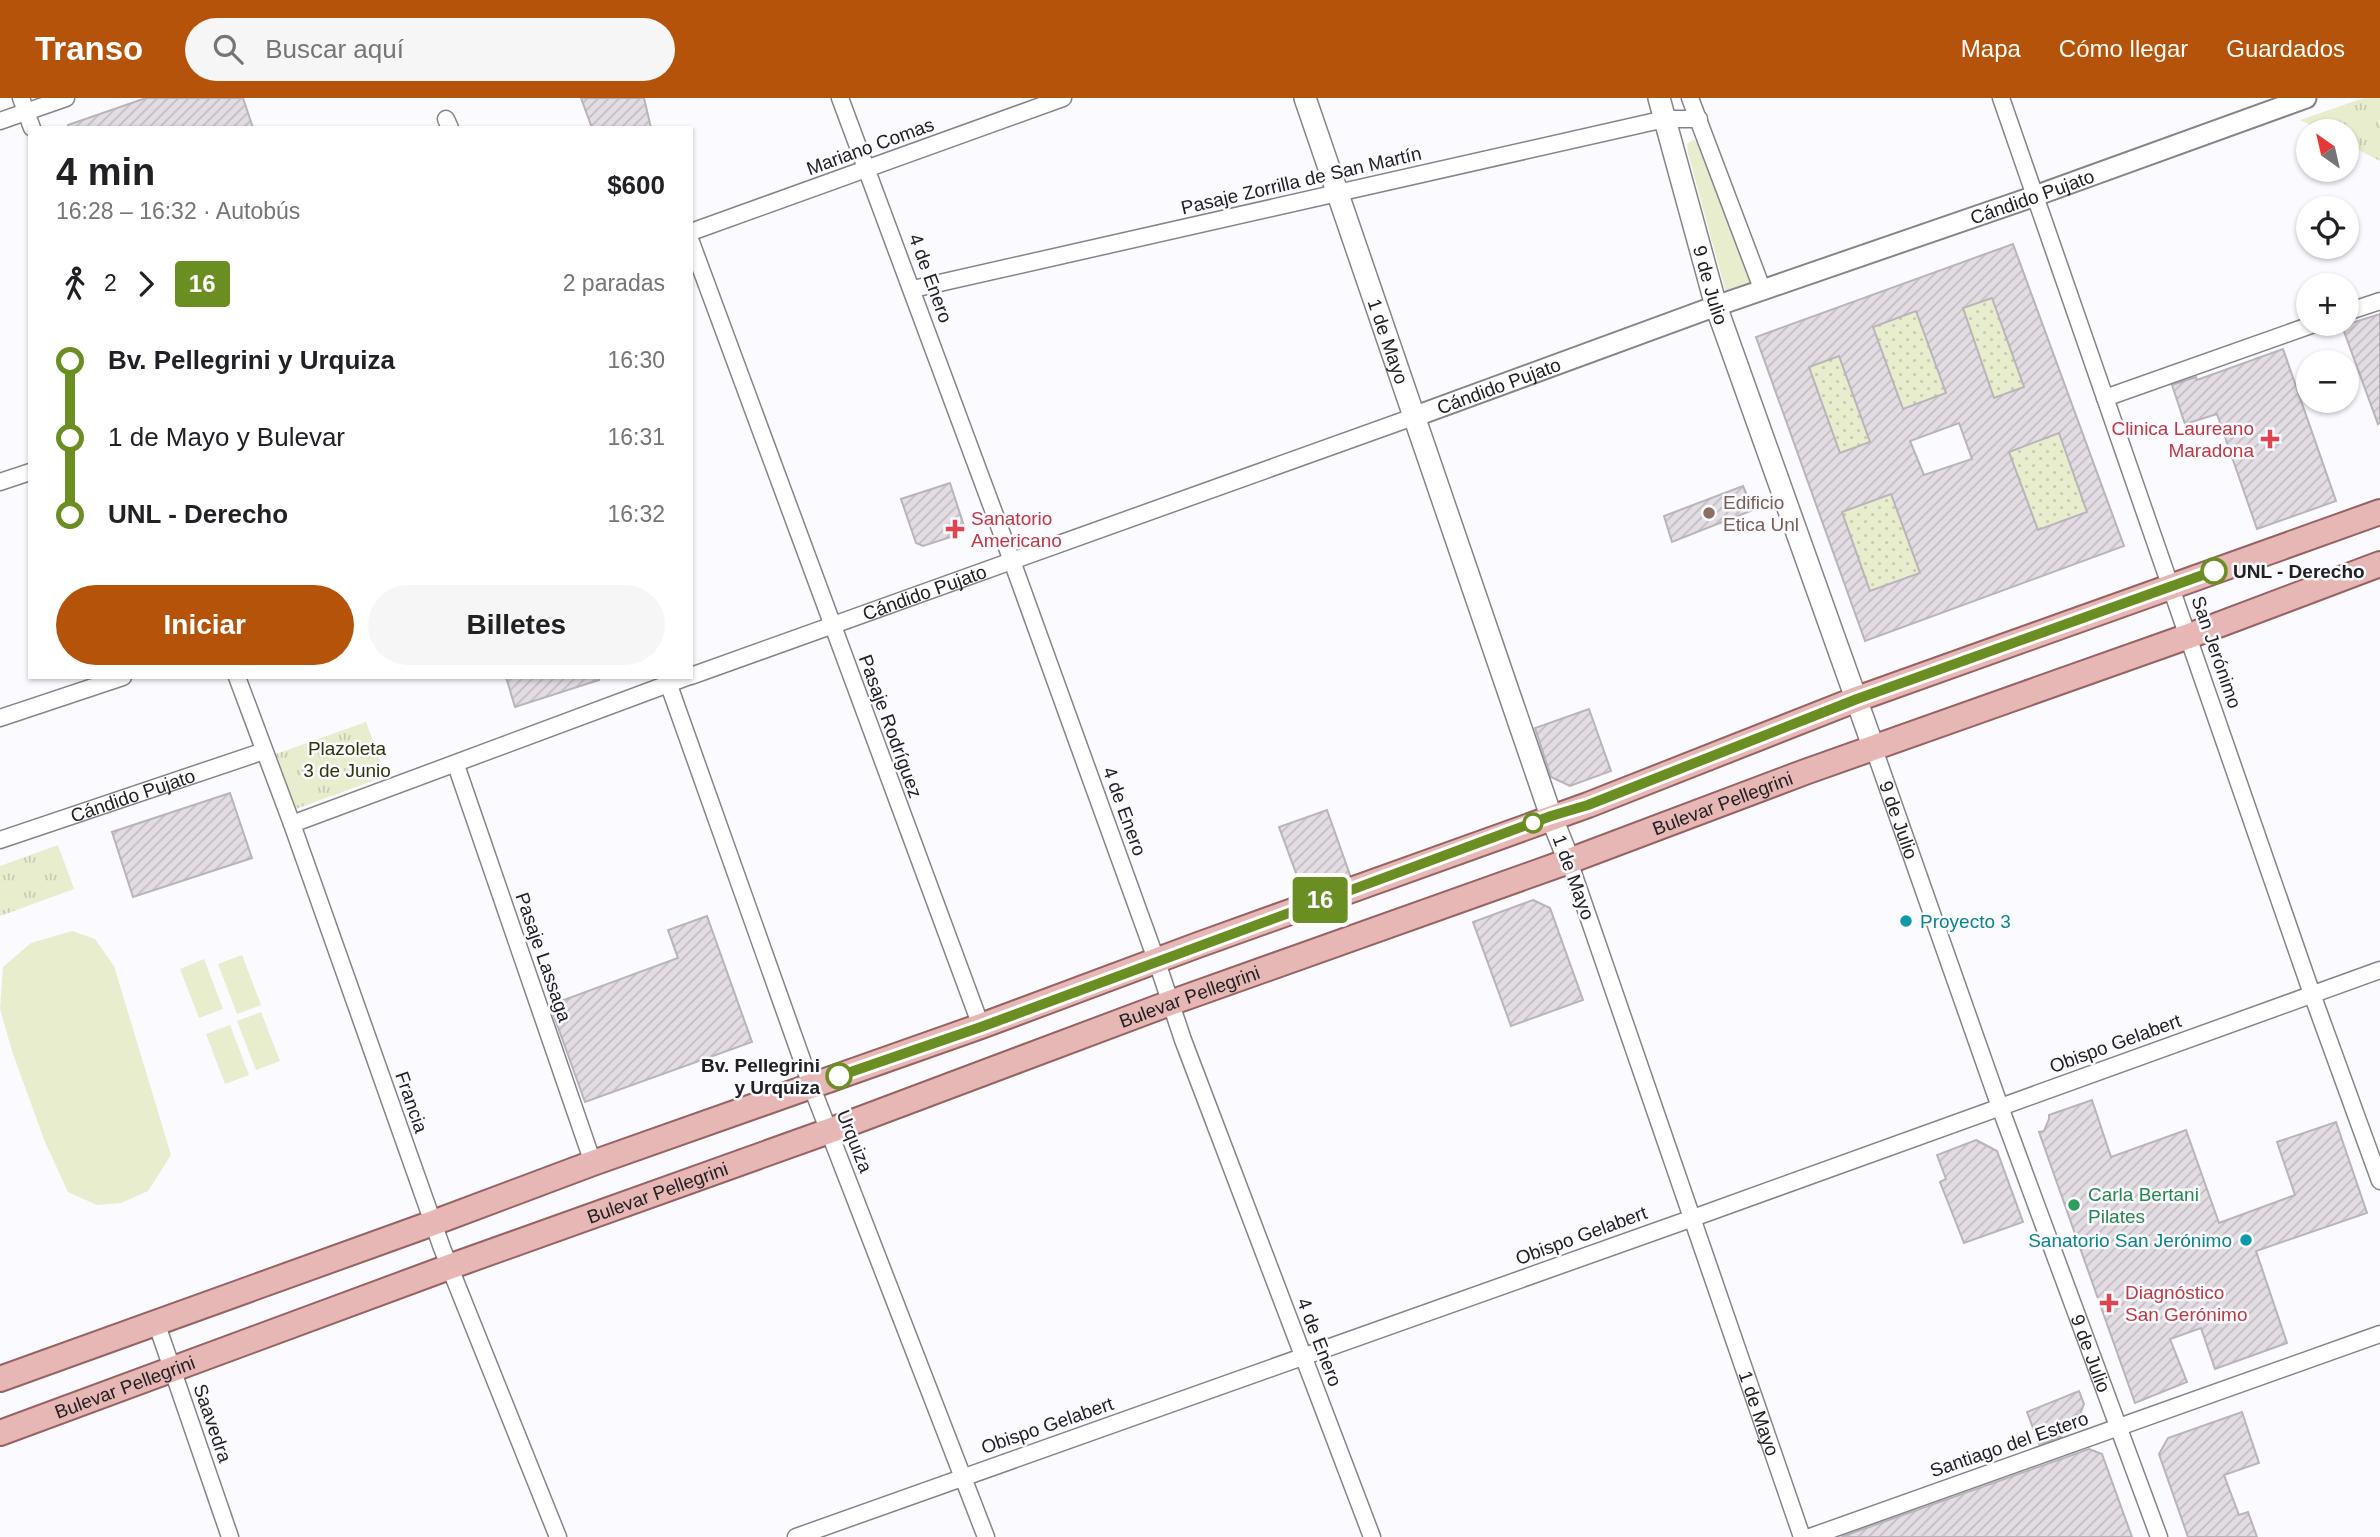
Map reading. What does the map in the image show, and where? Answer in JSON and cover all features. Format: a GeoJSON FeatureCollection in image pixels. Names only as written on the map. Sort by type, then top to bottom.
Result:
{"type":"FeatureCollection","features":[{"type":"Feature","properties":{"kind":"main road","name":"1 de Mayo"},"geometry":{"type":"LineString","coordinates":[[1305,98],[1551,816],[1569,861]]}},
{"type":"Feature","properties":{"kind":"main road","name":"9 de Julio"},"geometry":{"type":"LineString","coordinates":[[1659,98],[1716,306],[1874,749]]}},
{"type":"Feature","properties":{"kind":"main road"},"geometry":{"type":"LineString","coordinates":[[0,1379],[593,1163],[981,1027],[1198,945],[1551,816],[1588,805],[1857,699],[2380,512]]}},
{"type":"Feature","properties":{"kind":"main road","name":"Bulevar Pellegrini"},"geometry":{"type":"LineString","coordinates":[[0,1433],[828,1131],[1170,1003],[1569,861],[1792,776],[1874,749],[2380,564]]}},
{"type":"Feature","properties":{"kind":"street"},"geometry":{"type":"LineString","coordinates":[[0,121],[66,98]]}},
{"type":"Feature","properties":{"kind":"street","name":"4 de Enero"},"geometry":{"type":"LineString","coordinates":[[840,98],[913,289],[1170,1003],[1372,1537]]}},
{"type":"Feature","properties":{"kind":"street","name":"Mariano Comas"},"geometry":{"type":"LineString","coordinates":[[693,231],[1063,98]]}},
{"type":"Feature","properties":{"kind":"street"},"geometry":{"type":"LineString","coordinates":[[1690,98],[1763,291]]}},
{"type":"Feature","properties":{"kind":"street","name":"San Jerónimo"},"geometry":{"type":"LineString","coordinates":[[2001,98],[2312,994],[2380,1181]]}},
{"type":"Feature","properties":{"kind":"street","name":"Cándido Pujato"},"geometry":{"type":"LineString","coordinates":[[693,675],[1716,306],[2035,196],[2306,98]]}},
{"type":"Feature","properties":{"kind":"street","name":"Pasaje Zorrilla de San Martín"},"geometry":{"type":"LineString","coordinates":[[913,289],[1665,120],[1699,119]]}},
{"type":"Feature","properties":{"kind":"street","name":"Pasaje Rodríguez"},"geometry":{"type":"LineString","coordinates":[[693,247],[981,1027]]}},
{"type":"Feature","properties":{"kind":"street"},"geometry":{"type":"LineString","coordinates":[[2359,308],[2380,300]]}},
{"type":"Feature","properties":{"kind":"street"},"geometry":{"type":"LineString","coordinates":[[2105,398],[2296,330]]}},
{"type":"Feature","properties":{"kind":"street"},"geometry":{"type":"LineString","coordinates":[[0,482],[28,473]]}},
{"type":"Feature","properties":{"kind":"street"},"geometry":{"type":"LineString","coordinates":[[0,719],[117,679]]}},
{"type":"Feature","properties":{"kind":"street","name":"Francia"},"geometry":{"type":"LineString","coordinates":[[238,679],[449,1267],[558,1537]]}},
{"type":"Feature","properties":{"kind":"street","name":"Cándido Pujato"},"geometry":{"type":"LineString","coordinates":[[292,824],[456,765],[667,681]]}},
{"type":"Feature","properties":{"kind":"street","name":"Urquiza"},"geometry":{"type":"LineString","coordinates":[[667,681],[828,1131],[986,1537]]}},
{"type":"Feature","properties":{"kind":"street","name":"9 de Julio"},"geometry":{"type":"LineString","coordinates":[[1874,749],[2000,1107],[2160,1537]]}},
{"type":"Feature","properties":{"kind":"street","name":"Cándido Pujato"},"geometry":{"type":"LineString","coordinates":[[0,840],[264,751]]}},
{"type":"Feature","properties":{"kind":"street","name":"Pasaje Lassaga"},"geometry":{"type":"LineString","coordinates":[[456,765],[593,1163]]}},
{"type":"Feature","properties":{"kind":"street","name":"1 de Mayo"},"geometry":{"type":"LineString","coordinates":[[1569,861],[1802,1537]]}},
{"type":"Feature","properties":{"kind":"street","name":"Obispo Gelabert"},"geometry":{"type":"LineString","coordinates":[[796,1537],[2380,970]]}},
{"type":"Feature","properties":{"kind":"street","name":"Saavedra"},"geometry":{"type":"LineString","coordinates":[[156,1322],[230,1537]]}},
{"type":"Feature","properties":{"kind":"street","name":"Santiago del Estero"},"geometry":{"type":"LineString","coordinates":[[1810,1537],[2380,1334]]}},
{"type":"Feature","properties":{"kind":"green space"},"geometry":{"type":"Polygon","coordinates":[[[2364,98],[2380,98],[2380,161],[2359,150],[2359,119],[2303,119],[2364,98]]]}},
{"type":"Feature","properties":{"kind":"green space"},"geometry":{"type":"Polygon","coordinates":[[[1693,140],[1699,141],[1755,286],[1727,296],[1688,153],[1687,144],[1693,140]]]}},
{"type":"Feature","properties":{"kind":"green space"},"geometry":{"type":"Polygon","coordinates":[[[1992,298],[2024,387],[1994,398],[1963,308],[1992,298]]]}},
{"type":"Feature","properties":{"kind":"green space"},"geometry":{"type":"Polygon","coordinates":[[[1916,311],[1946,393],[1903,409],[1873,327],[1916,311]]]}},
{"type":"Feature","properties":{"kind":"green space"},"geometry":{"type":"Polygon","coordinates":[[[1839,356],[1870,442],[1840,453],[1809,367],[1839,356]]]}},
{"type":"Feature","properties":{"kind":"green space"},"geometry":{"type":"Polygon","coordinates":[[[2059,433],[2087,512],[2038,530],[2009,452],[2059,433]]]}},
{"type":"Feature","properties":{"kind":"green space"},"geometry":{"type":"Polygon","coordinates":[[[1891,494],[1920,573],[1870,591],[1842,512],[1891,494]]]}},
{"type":"Feature","properties":{"kind":"green space","name":"Plazoleta 3 de Junio"},"geometry":{"type":"Polygon","coordinates":[[[366,722],[386,776],[296,809],[276,754],[366,722]]]}},
{"type":"Feature","properties":{"kind":"green space"},"geometry":{"type":"Polygon","coordinates":[[[58,845],[74,889],[0,916],[0,866],[58,845]]]}},
{"type":"Feature","properties":{"kind":"green space"},"geometry":{"type":"Polygon","coordinates":[[[72,931],[95,939],[114,966],[171,1155],[148,1191],[121,1203],[97,1205],[68,1192],[45,1142],[0,1009],[3,967],[31,943],[72,931]]]}},
{"type":"Feature","properties":{"kind":"green space"},"geometry":{"type":"Polygon","coordinates":[[[242,955],[261,1005],[237,1014],[218,964],[242,955]]]}},
{"type":"Feature","properties":{"kind":"green space"},"geometry":{"type":"Polygon","coordinates":[[[204,959],[223,1009],[199,1018],[180,969],[204,959]]]}},
{"type":"Feature","properties":{"kind":"green space"},"geometry":{"type":"Polygon","coordinates":[[[261,1012],[280,1061],[256,1070],[237,1021],[261,1012]]]}},
{"type":"Feature","properties":{"kind":"green space"},"geometry":{"type":"Polygon","coordinates":[[[230,1025],[249,1075],[225,1084],[206,1034],[230,1025]]]}},
{"type":"Feature","properties":{"kind":"building"},"geometry":{"type":"Polygon","coordinates":[[[146,98],[243,98],[252,126],[68,126],[146,98]]]}},
{"type":"Feature","properties":{"kind":"building"},"geometry":{"type":"Polygon","coordinates":[[[581,98],[644,98],[651,126],[591,126],[581,98]]]}},
{"type":"Feature","properties":{"kind":"building"},"geometry":{"type":"Polygon","coordinates":[[[2013,244],[2124,546],[1865,641],[1756,337],[2013,244]],[[1992,298],[1963,308],[1994,398],[2024,387],[1992,298]],[[1916,311],[1873,327],[1903,409],[1946,393],[1916,311]],[[1839,356],[1809,367],[1840,453],[1870,442],[1839,356]],[[1959,423],[1910,441],[1924,475],[1972,459],[1959,423]],[[2059,433],[2009,452],[2038,530],[2087,512],[2059,433]],[[1891,494],[1842,512],[1870,591],[1920,573],[1891,494]]]}},
{"type":"Feature","properties":{"kind":"building"},"geometry":{"type":"Polygon","coordinates":[[[2380,314],[2378,424],[2359,372],[2359,350],[2351,350],[2346,336],[2359,336],[2359,321],[2380,314]]]}},
{"type":"Feature","properties":{"kind":"building","name":"Clinica Laureano Maradona"},"geometry":{"type":"Polygon","coordinates":[[[2283,349],[2296,386],[2296,413],[2305,413],[2336,501],[2257,529],[2217,414],[2185,424],[2172,385],[2196,377],[2197,380],[2283,349]]]}},
{"type":"Feature","properties":{"kind":"building"},"geometry":{"type":"Polygon","coordinates":[[[950,483],[964,526],[951,530],[954,536],[923,546],[916,543],[901,499],[950,483]]]}},
{"type":"Feature","properties":{"kind":"building","name":"Edificio Etica Unl"},"geometry":{"type":"Polygon","coordinates":[[[1743,486],[1753,510],[1672,542],[1664,516],[1743,486]]]}},
{"type":"Feature","properties":{"kind":"building"},"geometry":{"type":"Polygon","coordinates":[[[507,679],[599,679],[599,680],[515,707],[507,679]]]}},
{"type":"Feature","properties":{"kind":"building"},"geometry":{"type":"Polygon","coordinates":[[[1589,709],[1611,771],[1570,786],[1551,777],[1535,728],[1589,709]]]}},
{"type":"Feature","properties":{"kind":"building"},"geometry":{"type":"Polygon","coordinates":[[[230,793],[252,858],[133,897],[112,832],[230,793]]]}},
{"type":"Feature","properties":{"kind":"building"},"geometry":{"type":"Polygon","coordinates":[[[1327,810],[1350,875],[1303,892],[1279,827],[1327,810]]]}},
{"type":"Feature","properties":{"kind":"building"},"geometry":{"type":"Polygon","coordinates":[[[1533,900],[1550,908],[1583,1000],[1511,1026],[1473,922],[1533,900]]]}},
{"type":"Feature","properties":{"kind":"building"},"geometry":{"type":"Polygon","coordinates":[[[707,916],[752,1042],[585,1102],[550,1005],[678,958],[668,930],[707,916]]]}},
{"type":"Feature","properties":{"kind":"building"},"geometry":{"type":"Polygon","coordinates":[[[2092,1100],[2111,1157],[2186,1130],[2219,1223],[2295,1195],[2277,1142],[2336,1122],[2367,1213],[2256,1251],[2287,1343],[2215,1369],[2201,1328],[2170,1339],[2187,1382],[2135,1403],[2039,1132],[2044,1131],[2049,1115],[2092,1100]]]}},
{"type":"Feature","properties":{"kind":"building"},"geometry":{"type":"Polygon","coordinates":[[[1976,1140],[1997,1151],[2023,1222],[1964,1243],[1940,1182],[1946,1179],[1937,1155],[1976,1140]]]}},
{"type":"Feature","properties":{"kind":"building"},"geometry":{"type":"Polygon","coordinates":[[[2079,1391],[2084,1404],[2080,1414],[2045,1430],[2061,1437],[2039,1444],[2027,1412],[2079,1391]]]}},
{"type":"Feature","properties":{"kind":"building"},"geometry":{"type":"Polygon","coordinates":[[[2242,1412],[2259,1463],[2224,1475],[2239,1515],[2248,1512],[2257,1537],[2188,1537],[2159,1454],[2168,1438],[2242,1412]]]}},
{"type":"Feature","properties":{"kind":"building"},"geometry":{"type":"Polygon","coordinates":[[[2089,1449],[2102,1454],[2132,1537],[1841,1537],[2089,1449]]]}},
{"type":"Feature","properties":{"kind":"bus line","name":"16"},"geometry":{"type":"LineString","coordinates":[[839,1076],[981,1027],[1551,816],[1588,805],[1867,695],[2214,571]]}},
{"type":"Feature","properties":{"kind":"place","name":"Clinica Laureano Maradona"},"geometry":{"type":"Point","coordinates":[2270,439]}},
{"type":"Feature","properties":{"kind":"place","name":"Edificio Etica Unl"},"geometry":{"type":"Point","coordinates":[1709,513]}},
{"type":"Feature","properties":{"kind":"place","name":"Sanatorio Americano"},"geometry":{"type":"Point","coordinates":[955,529]}},
{"type":"Feature","properties":{"kind":"place","name":"UNL - Derecho"},"geometry":{"type":"Point","coordinates":[2214,571]}},
{"type":"Feature","properties":{"kind":"place","name":"Proyecto 3"},"geometry":{"type":"Point","coordinates":[1906,921]}},
{"type":"Feature","properties":{"kind":"place","name":"Bv. Pellegrini y Urquiza"},"geometry":{"type":"Point","coordinates":[839,1076]}},
{"type":"Feature","properties":{"kind":"place","name":"Carla Bertani Pilates"},"geometry":{"type":"Point","coordinates":[2074,1205]}},
{"type":"Feature","properties":{"kind":"place","name":"Sanatorio San Jerónimo"},"geometry":{"type":"Point","coordinates":[2246,1240]}},
{"type":"Feature","properties":{"kind":"place","name":"Diagnóstico San Gerónimo"},"geometry":{"type":"Point","coordinates":[2109,1303]}}]}
